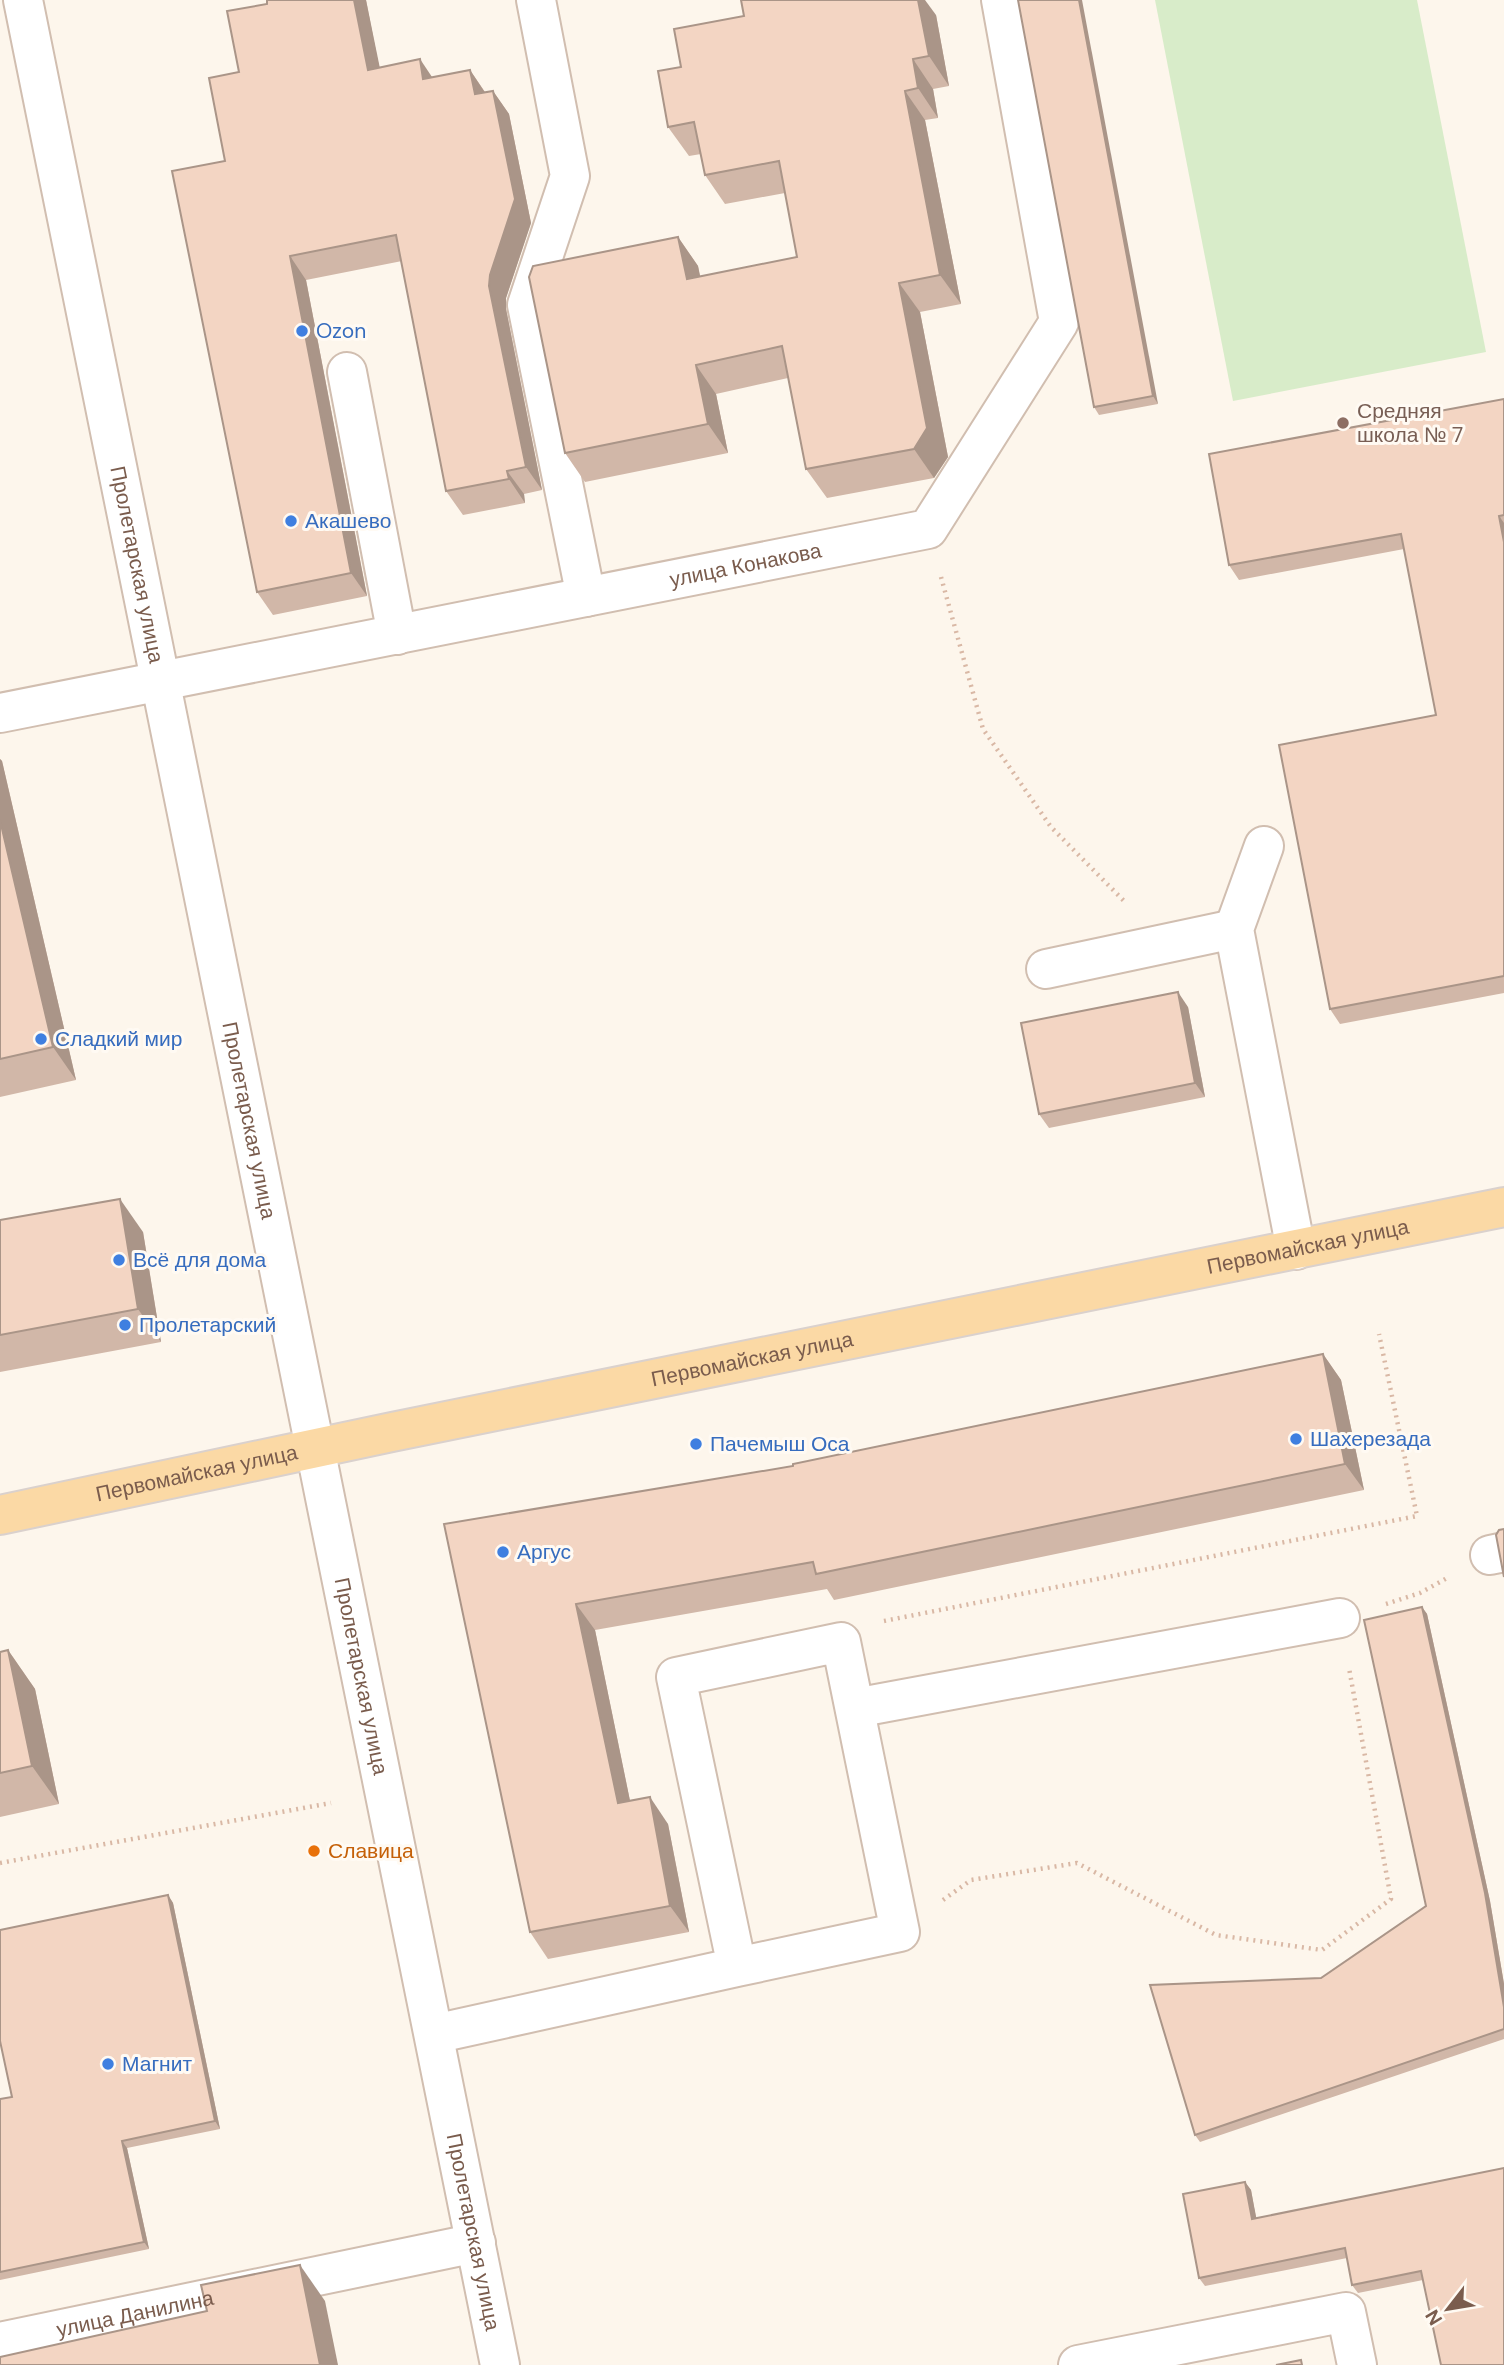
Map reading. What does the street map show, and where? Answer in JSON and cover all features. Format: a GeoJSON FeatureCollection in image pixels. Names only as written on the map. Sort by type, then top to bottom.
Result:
{"type":"FeatureCollection","features":[{"type":"Feature","properties":{"kind":"main road","name":"Первомайская улица"},"geometry":{"type":"LineString","coordinates":[[0,1515],[316,1448],[1504,1207]]}},
{"type":"Feature","properties":{"kind":"street","name":"Пролетарская улица"},"geometry":{"type":"LineString","coordinates":[[23,0],[500,2365]]}},
{"type":"Feature","properties":{"kind":"street"},"geometry":{"type":"LineString","coordinates":[[536,0],[569,176],[527,305],[586,597]]}},
{"type":"Feature","properties":{"kind":"street"},"geometry":{"type":"LineString","coordinates":[[928,529],[1059,322],[1001,0]]}},
{"type":"Feature","properties":{"kind":"street"},"geometry":{"type":"LineString","coordinates":[[347,372],[397,635]]}},
{"type":"Feature","properties":{"kind":"street","name":"улица Конакова"},"geometry":{"type":"LineString","coordinates":[[0,713],[928,529]]}},
{"type":"Feature","properties":{"kind":"street"},"geometry":{"type":"LineString","coordinates":[[1264,846],[1234,929],[1296,1250]]}},
{"type":"Feature","properties":{"kind":"street"},"geometry":{"type":"LineString","coordinates":[[1046,969],[1234,929]]}},
{"type":"Feature","properties":{"kind":"street"},"geometry":{"type":"LineString","coordinates":[[855,1709],[1340,1618]]}},
{"type":"Feature","properties":{"kind":"street"},"geometry":{"type":"LineString","coordinates":[[434,2034],[900,1932],[841,1642],[676,1677],[737,1967]]}},
{"type":"Feature","properties":{"kind":"street","name":"улица Данилина"},"geometry":{"type":"LineString","coordinates":[[0,2342],[476,2243]]}},
{"type":"Feature","properties":{"kind":"street"},"geometry":{"type":"LineString","coordinates":[[1078,2365],[1346,2312],[1357,2365]]}},
{"type":"Feature","properties":{"kind":"path"},"geometry":{"type":"LineString","coordinates":[[928,529],[983,729],[1051,827],[1149,925],[1174,942]]}},
{"type":"Feature","properties":{"kind":"path"},"geometry":{"type":"LineString","coordinates":[[872,1623],[1417,1516],[1379,1334]]}},
{"type":"Feature","properties":{"kind":"path"},"geometry":{"type":"LineString","coordinates":[[900,1932],[971,1881],[1077,1863],[1216,1935],[1322,1950],[1391,1899],[1340,1618],[1420,1593],[1497,1553]]}},
{"type":"Feature","properties":{"kind":"path"},"geometry":{"type":"LineString","coordinates":[[0,1863],[331,1803]]}},
{"type":"Feature","properties":{"kind":"green space"},"geometry":{"type":"Polygon","coordinates":[[[1155,0],[1417,0],[1486,352],[1233,401],[1155,0]]]}},
{"type":"Feature","properties":{"kind":"building"},"geometry":{"type":"Polygon","coordinates":[[[267,0],[354,0],[368,70],[420,59],[423,79],[470,70],[475,94],[493,91],[515,199],[490,275],[489,286],[526,467],[507,471],[509,479],[446,491],[396,235],[290,256],[351,573],[257,592],[172,171],[225,161],[209,78],[239,72],[227,11],[267,4],[267,0]]]}},
{"type":"Feature","properties":{"kind":"building"},"geometry":{"type":"Polygon","coordinates":[[[741,0],[918,0],[929,56],[913,59],[918,88],[905,91],[940,275],[899,283],[927,428],[914,449],[806,469],[782,346],[696,365],[708,424],[565,453],[529,277],[533,266],[678,237],[687,279],[797,257],[779,161],[705,175],[694,122],[668,127],[658,71],[681,67],[674,29],[744,16],[741,0]]]}},
{"type":"Feature","properties":{"kind":"building"},"geometry":{"type":"Polygon","coordinates":[[[1018,0],[1079,0],[1153,396],[1094,407],[1018,0]]]}},
{"type":"Feature","properties":{"kind":"building"},"geometry":{"type":"Polygon","coordinates":[[[1504,399],[1504,515],[1499,516],[1504,542],[1504,976],[1330,1009],[1279,745],[1436,715],[1401,534],[1229,565],[1209,454],[1504,399]]]}},
{"type":"Feature","properties":{"kind":"building"},"geometry":{"type":"Polygon","coordinates":[[[0,820],[53,1047],[0,1059],[0,820]]]}},
{"type":"Feature","properties":{"kind":"building"},"geometry":{"type":"Polygon","coordinates":[[[1178,992],[1195,1083],[1039,1114],[1021,1023],[1178,992]]]}},
{"type":"Feature","properties":{"kind":"building"},"geometry":{"type":"Polygon","coordinates":[[[120,1199],[138,1309],[0,1335],[0,1220],[120,1199]]]}},
{"type":"Feature","properties":{"kind":"building"},"geometry":{"type":"Polygon","coordinates":[[[1323,1354],[1345,1464],[816,1574],[813,1562],[576,1604],[618,1803],[650,1797],[670,1906],[530,1932],[444,1524],[793,1466],[1323,1354]]]}},
{"type":"Feature","properties":{"kind":"building"},"geometry":{"type":"Polygon","coordinates":[[[1504,1529],[1504,1577],[1496,1535],[1499,1530],[1504,1529]]]}},
{"type":"Feature","properties":{"kind":"building"},"geometry":{"type":"Polygon","coordinates":[[[1422,1607],[1485,1893],[1504,2007],[1504,2029],[1195,2135],[1150,1985],[1321,1978],[1426,1906],[1364,1620],[1422,1607]]]}},
{"type":"Feature","properties":{"kind":"building"},"geometry":{"type":"Polygon","coordinates":[[[8,1650],[32,1766],[0,1773],[0,1652],[8,1650]]]}},
{"type":"Feature","properties":{"kind":"building","name":"Магнит"},"geometry":{"type":"Polygon","coordinates":[[[168,1895],[215,2121],[122,2141],[144,2242],[0,2272],[0,2099],[12,2097],[0,2041],[0,1930],[168,1895]]]}},
{"type":"Feature","properties":{"kind":"building"},"geometry":{"type":"Polygon","coordinates":[[[1504,2168],[1504,2365],[1441,2365],[1421,2271],[1352,2285],[1345,2248],[1199,2278],[1183,2194],[1245,2182],[1252,2219],[1504,2168]]]}},
{"type":"Feature","properties":{"kind":"building"},"geometry":{"type":"Polygon","coordinates":[[[300,2265],[320,2365],[0,2365],[0,2357],[207,2311],[201,2285],[300,2265]]]}},
{"type":"Feature","properties":{"kind":"building"},"geometry":{"type":"Polygon","coordinates":[[[1301,2360],[1302,2365],[1276,2365],[1301,2360]]]}},
{"type":"Feature","properties":{"kind":"place","name":"Ozon"},"geometry":{"type":"Point","coordinates":[302,331]}},
{"type":"Feature","properties":{"kind":"place","name":"Средняя школа № 7"},"geometry":{"type":"Point","coordinates":[1343,423]}},
{"type":"Feature","properties":{"kind":"place","name":"Акашево"},"geometry":{"type":"Point","coordinates":[291,521]}},
{"type":"Feature","properties":{"kind":"place","name":"Сладкий мир"},"geometry":{"type":"Point","coordinates":[41,1039]}},
{"type":"Feature","properties":{"kind":"place","name":"Всё для дома"},"geometry":{"type":"Point","coordinates":[119,1260]}},
{"type":"Feature","properties":{"kind":"place","name":"Пролетарский"},"geometry":{"type":"Point","coordinates":[125,1325]}},
{"type":"Feature","properties":{"kind":"place","name":"Шахерезада"},"geometry":{"type":"Point","coordinates":[1296,1439]}},
{"type":"Feature","properties":{"kind":"place","name":"Пачемыш Оса"},"geometry":{"type":"Point","coordinates":[696,1444]}},
{"type":"Feature","properties":{"kind":"place","name":"Аргус"},"geometry":{"type":"Point","coordinates":[503,1552]}},
{"type":"Feature","properties":{"kind":"place","name":"Славица"},"geometry":{"type":"Point","coordinates":[314,1851]}},
{"type":"Feature","properties":{"kind":"place","name":"Магнит"},"geometry":{"type":"Point","coordinates":[108,2064]}}]}
